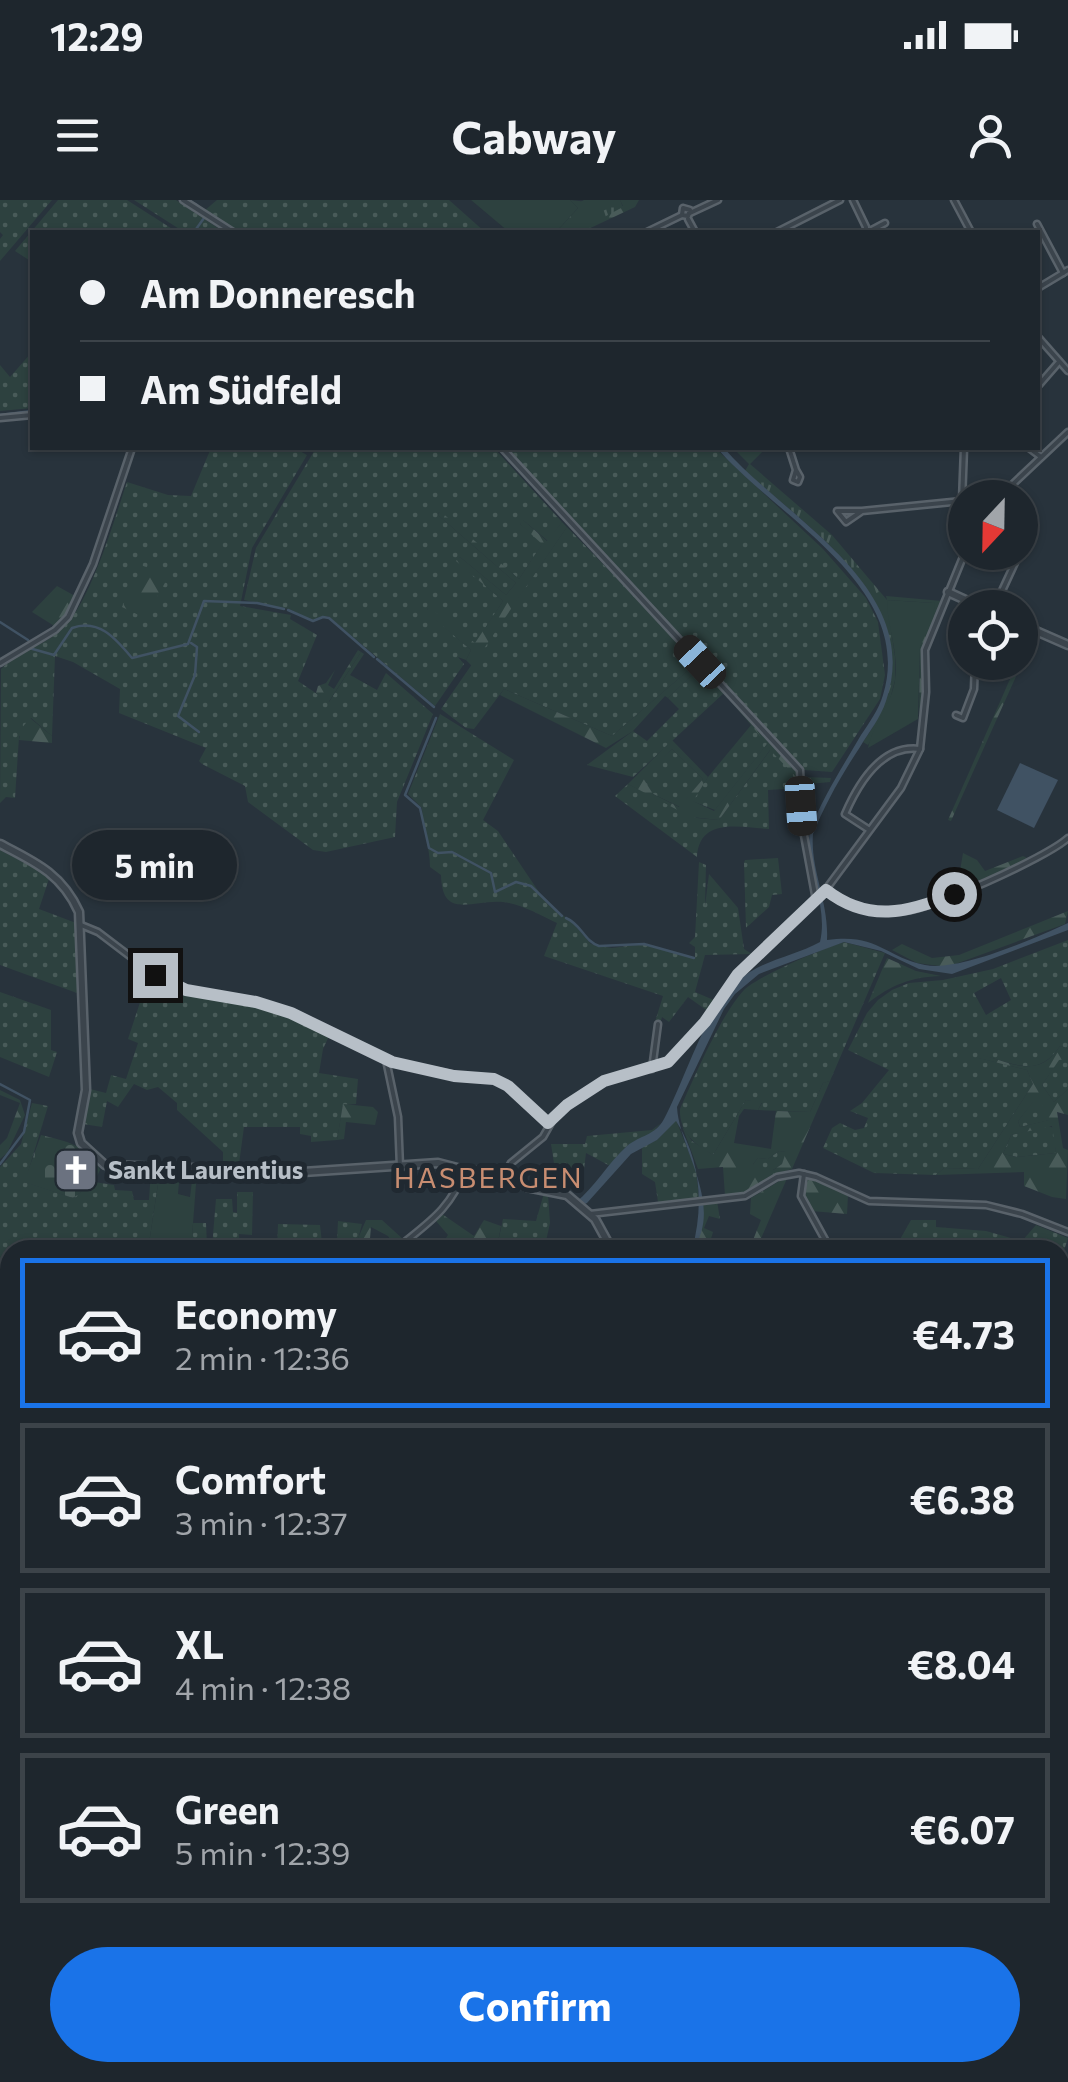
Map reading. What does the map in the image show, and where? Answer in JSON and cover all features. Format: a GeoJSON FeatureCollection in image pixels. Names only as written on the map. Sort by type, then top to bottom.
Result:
{"type":"FeatureCollection","features":[{"type":"Feature","properties":{"kind":"street"},"geometry":{"type":"LineString","coordinates":[[183,200],[230,230]]}},
{"type":"Feature","properties":{"kind":"street"},"geometry":{"type":"LineString","coordinates":[[652,230],[718,200]]}},
{"type":"Feature","properties":{"kind":"street"},"geometry":{"type":"LineString","coordinates":[[781,230],[840,200]]}},
{"type":"Feature","properties":{"kind":"street"},"geometry":{"type":"LineString","coordinates":[[853,200],[866,230]]}},
{"type":"Feature","properties":{"kind":"street"},"geometry":{"type":"LineString","coordinates":[[954,200],[969,230]]}},
{"type":"Feature","properties":{"kind":"street"},"geometry":{"type":"LineString","coordinates":[[686,215],[694,230]]}},
{"type":"Feature","properties":{"kind":"street"},"geometry":{"type":"LineString","coordinates":[[871,230],[885,223]]}},
{"type":"Feature","properties":{"kind":"street"},"geometry":{"type":"LineString","coordinates":[[1037,224],[1065,271],[1040,287]]}},
{"type":"Feature","properties":{"kind":"street"},"geometry":{"type":"LineString","coordinates":[[1040,339],[1068,371]]}},
{"type":"Feature","properties":{"kind":"street"},"geometry":{"type":"LineString","coordinates":[[1040,384],[1068,353]]}},
{"type":"Feature","properties":{"kind":"street"},"geometry":{"type":"LineString","coordinates":[[0,418],[30,414]]}},
{"type":"Feature","properties":{"kind":"street"},"geometry":{"type":"LineString","coordinates":[[1017,480],[1068,432]]}},
{"type":"Feature","properties":{"kind":"street"},"geometry":{"type":"LineString","coordinates":[[0,663],[55,630],[68,617],[93,564],[131,450]]}},
{"type":"Feature","properties":{"kind":"street"},"geometry":{"type":"LineString","coordinates":[[504,450],[800,770],[802,830],[816,900]]}},
{"type":"Feature","properties":{"kind":"street"},"geometry":{"type":"LineString","coordinates":[[791,450],[796,470]]}},
{"type":"Feature","properties":{"kind":"street"},"geometry":{"type":"LineString","coordinates":[[963,480],[964,450]]}},
{"type":"Feature","properties":{"kind":"street"},"geometry":{"type":"LineString","coordinates":[[1031,450],[1040,458]]}},
{"type":"Feature","properties":{"kind":"street"},"geometry":{"type":"LineString","coordinates":[[862,511],[948,502]]}},
{"type":"Feature","properties":{"kind":"street"},"geometry":{"type":"LineString","coordinates":[[503,1176],[567,1105],[604,1081],[668,1062],[705,1022],[738,974],[825,891],[912,772],[920,749],[926,692],[924,654],[948,592]]}},
{"type":"Feature","properties":{"kind":"street"},"geometry":{"type":"LineString","coordinates":[[1038,632],[1068,645]]}},
{"type":"Feature","properties":{"kind":"street"},"geometry":{"type":"LineString","coordinates":[[956,714],[963,718],[973,680]]}},
{"type":"Feature","properties":{"kind":"street"},"geometry":{"type":"LineString","coordinates":[[868,830],[845,814],[865,778],[877,764],[900,750],[920,749]]}},
{"type":"Feature","properties":{"kind":"street"},"geometry":{"type":"LineString","coordinates":[[825,891],[868,910],[906,912],[1035,861],[1068,838]]}},
{"type":"Feature","properties":{"kind":"street"},"geometry":{"type":"LineString","coordinates":[[0,844],[38,862],[59,879],[73,899],[81,925],[86,1090],[78,1133],[82,1143],[105,1165],[303,1172],[438,1162],[558,1192],[590,1214],[606,1240]]}},
{"type":"Feature","properties":{"kind":"street"},"geometry":{"type":"LineString","coordinates":[[81,925],[98,932],[148,970],[198,994],[256,1002],[291,1013],[386,1060],[454,1076],[494,1079],[508,1086],[548,1123]]}},
{"type":"Feature","properties":{"kind":"street"},"geometry":{"type":"LineString","coordinates":[[652,1069],[658,1024]]}},
{"type":"Feature","properties":{"kind":"street"},"geometry":{"type":"LineString","coordinates":[[386,1060],[398,1117],[400,1167]]}},
{"type":"Feature","properties":{"kind":"street"},"geometry":{"type":"LineString","coordinates":[[407,1240],[444,1211],[465,1170]]}},
{"type":"Feature","properties":{"kind":"street"},"geometry":{"type":"LineString","coordinates":[[590,1214],[746,1196],[788,1174],[804,1174],[868,1200],[986,1205],[1068,1232]]}},
{"type":"Feature","properties":{"kind":"street"},"geometry":{"type":"LineString","coordinates":[[804,1174],[801,1196],[824,1240]]}},
{"type":"Feature","properties":{"kind":"green space"},"geometry":{"type":"Polygon","coordinates":[[[0,200],[52,200],[0,261],[3,235],[0,200]]]}},
{"type":"Feature","properties":{"kind":"green space"},"geometry":{"type":"Polygon","coordinates":[[[58,200],[127,200],[174,230],[33,230],[58,200]]]}},
{"type":"Feature","properties":{"kind":"green space"},"geometry":{"type":"Polygon","coordinates":[[[134,200],[176,200],[221,230],[181,230],[134,200]]]}},
{"type":"Feature","properties":{"kind":"green space"},"geometry":{"type":"Polygon","coordinates":[[[217,200],[449,200],[483,230],[234,230],[204,211],[217,200]]]}},
{"type":"Feature","properties":{"kind":"green space"},"geometry":{"type":"Polygon","coordinates":[[[471,200],[570,200],[578,208],[558,230],[507,230],[471,200]]]}},
{"type":"Feature","properties":{"kind":"green space"},"geometry":{"type":"Polygon","coordinates":[[[570,200],[623,206],[620,200],[639,200],[635,207],[586,230],[558,230],[578,208],[570,200]]]}},
{"type":"Feature","properties":{"kind":"green space"},"geometry":{"type":"Polygon","coordinates":[[[620,200],[623,207],[591,224],[579,203],[620,200]]]}},
{"type":"Feature","properties":{"kind":"green space"},"geometry":{"type":"Polygon","coordinates":[[[30,233],[30,261],[15,251],[30,233]]]}},
{"type":"Feature","properties":{"kind":"green space"},"geometry":{"type":"Polygon","coordinates":[[[30,354],[30,408],[0,411],[0,365],[10,377],[30,354]]]}},
{"type":"Feature","properties":{"kind":"green space"},"geometry":{"type":"Polygon","coordinates":[[[210,450],[298,450],[307,455],[252,548],[240,606],[291,615],[290,619],[317,635],[298,681],[329,702],[361,652],[364,654],[350,675],[377,690],[386,673],[433,714],[397,802],[395,837],[326,852],[313,850],[248,802],[245,786],[202,764],[199,761],[206,748],[119,713],[120,689],[55,656],[52,736],[31,718],[19,737],[15,798],[6,797],[0,803],[1,669],[60,631],[71,619],[100,561],[127,482],[168,495],[191,496],[210,450]]]}},
{"type":"Feature","properties":{"kind":"green space"},"geometry":{"type":"Polygon","coordinates":[[[315,450],[496,450],[562,522],[548,541],[523,520],[520,524],[543,543],[519,579],[439,512],[516,583],[506,595],[460,557],[457,561],[503,601],[475,644],[428,608],[427,612],[471,650],[466,660],[458,657],[464,664],[435,706],[328,616],[312,620],[289,609],[244,600],[256,548],[315,450]]]}},
{"type":"Feature","properties":{"kind":"green space"},"geometry":{"type":"Polygon","coordinates":[[[507,450],[717,450],[823,549],[866,598],[878,622],[885,675],[880,699],[832,772],[804,770],[507,450]]]}},
{"type":"Feature","properties":{"kind":"green space"},"geometry":{"type":"Polygon","coordinates":[[[735,450],[764,450],[750,464],[832,535],[887,600],[895,680],[887,711],[868,745],[863,742],[886,699],[892,660],[885,623],[867,589],[841,557],[745,471],[749,464],[735,450]]]}},
{"type":"Feature","properties":{"kind":"green space"},"geometry":{"type":"Polygon","coordinates":[[[440,511],[519,579],[542,544],[520,524],[522,519],[547,541],[562,522],[567,527],[472,666],[466,660],[471,650],[426,612],[429,607],[475,643],[503,601],[456,561],[460,557],[506,595],[516,583],[438,515],[440,511]]]}},
{"type":"Feature","properties":{"kind":"green space"},"geometry":{"type":"Polygon","coordinates":[[[567,527],[698,662],[612,736],[504,689],[474,729],[466,728],[441,709],[567,527]]]}},
{"type":"Feature","properties":{"kind":"green space"},"geometry":{"type":"Polygon","coordinates":[[[143,566],[170,574],[145,618],[122,607],[143,566]]]}},
{"type":"Feature","properties":{"kind":"green space"},"geometry":{"type":"Polygon","coordinates":[[[57,586],[75,596],[67,615],[56,627],[32,612],[57,586]]]}},
{"type":"Feature","properties":{"kind":"green space"},"geometry":{"type":"Polygon","coordinates":[[[886,596],[942,601],[921,657],[923,690],[919,716],[920,647],[934,603],[887,600],[886,596]]]}},
{"type":"Feature","properties":{"kind":"green space"},"geometry":{"type":"Polygon","coordinates":[[[887,600],[935,603],[920,647],[918,719],[868,748],[895,680],[887,600]]]}},
{"type":"Feature","properties":{"kind":"green space"},"geometry":{"type":"Polygon","coordinates":[[[358,650],[361,652],[328,703],[316,693],[318,686],[326,683],[335,670],[328,685],[334,689],[358,650]]]}},
{"type":"Feature","properties":{"kind":"green space"},"geometry":{"type":"Polygon","coordinates":[[[698,662],[800,776],[801,782],[770,750],[719,820],[691,817],[628,784],[672,740],[708,777],[693,801],[714,811],[767,744],[698,669],[668,698],[665,696],[633,731],[606,748],[500,695],[504,689],[612,736],[698,662]],[[672,749],[643,778],[653,794],[679,807],[703,779],[672,749]]]}},
{"type":"Feature","properties":{"kind":"green space"},"geometry":{"type":"Polygon","coordinates":[[[698,669],[724,693],[633,777],[587,765],[633,731],[647,741],[679,709],[668,698],[698,669]]]}},
{"type":"Feature","properties":{"kind":"green space"},"geometry":{"type":"Polygon","coordinates":[[[1010,680],[1014,680],[951,821],[948,820],[1010,680]]]}},
{"type":"Feature","properties":{"kind":"green space"},"geometry":{"type":"Polygon","coordinates":[[[440,714],[514,760],[483,820],[498,831],[547,904],[571,921],[591,944],[612,948],[643,944],[695,959],[695,947],[689,943],[695,937],[699,862],[706,865],[705,906],[709,874],[738,908],[744,949],[752,954],[705,955],[695,992],[716,1001],[709,1012],[688,997],[669,1022],[662,1017],[660,1024],[655,1022],[663,996],[544,956],[557,923],[510,903],[461,905],[447,898],[441,875],[430,867],[422,808],[408,794],[440,714]]]}},
{"type":"Feature","properties":{"kind":"green space"},"geometry":{"type":"Polygon","coordinates":[[[30,718],[52,736],[52,743],[19,740],[21,729],[30,718]]]}},
{"type":"Feature","properties":{"kind":"green space"},"geometry":{"type":"Polygon","coordinates":[[[752,724],[768,743],[715,810],[692,801],[708,777],[752,724]]]}},
{"type":"Feature","properties":{"kind":"green space"},"geometry":{"type":"Polygon","coordinates":[[[672,749],[703,779],[680,807],[653,794],[642,777],[672,749]]]}},
{"type":"Feature","properties":{"kind":"green space"},"geometry":{"type":"Polygon","coordinates":[[[771,749],[801,782],[800,788],[768,790],[769,829],[734,826],[713,830],[699,844],[697,857],[615,796],[628,784],[697,818],[719,820],[771,749]]]}},
{"type":"Feature","properties":{"kind":"green space"},"geometry":{"type":"Polygon","coordinates":[[[805,777],[831,778],[830,782],[809,784],[815,793],[804,830],[805,777]]]}},
{"type":"Feature","properties":{"kind":"green space"},"geometry":{"type":"Polygon","coordinates":[[[0,850],[50,876],[39,909],[76,923],[77,993],[0,965],[0,850]]]}},
{"type":"Feature","properties":{"kind":"green space"},"geometry":{"type":"Polygon","coordinates":[[[963,853],[977,860],[985,871],[1023,856],[1031,860],[957,889],[963,853]]]}},
{"type":"Feature","properties":{"kind":"green space"},"geometry":{"type":"Polygon","coordinates":[[[778,858],[782,894],[772,895],[769,907],[746,928],[745,860],[778,858]]]}},
{"type":"Feature","properties":{"kind":"green space"},"geometry":{"type":"Polygon","coordinates":[[[1068,911],[1065,924],[947,967],[917,963],[892,950],[902,944],[932,958],[959,955],[1068,911]]]}},
{"type":"Feature","properties":{"kind":"green space"},"geometry":{"type":"Polygon","coordinates":[[[1068,940],[1068,1049],[1060,1046],[1051,1057],[1033,1066],[979,1055],[1027,1070],[1033,1084],[978,1169],[944,1168],[936,1175],[874,1173],[823,1148],[832,1128],[840,1123],[855,1130],[864,1128],[868,1118],[850,1111],[862,1103],[889,1070],[848,1050],[878,1000],[909,983],[993,969],[1068,940]],[[1001,978],[974,993],[986,1015],[1011,1000],[1001,978]]]}},
{"type":"Feature","properties":{"kind":"green space"},"geometry":{"type":"Polygon","coordinates":[[[844,942],[885,953],[830,1081],[823,1083],[810,1112],[758,1110],[762,1103],[746,1100],[713,1155],[706,1151],[685,1131],[680,1109],[735,1001],[763,977],[844,942]]]}},
{"type":"Feature","properties":{"kind":"green space"},"geometry":{"type":"Polygon","coordinates":[[[887,958],[916,971],[941,976],[902,983],[868,1003],[887,958]]]}},
{"type":"Feature","properties":{"kind":"green space"},"geometry":{"type":"Polygon","coordinates":[[[149,975],[182,992],[278,1011],[330,1034],[319,1073],[358,1079],[356,1104],[343,1105],[337,1140],[311,1142],[311,1136],[300,1134],[300,1127],[244,1127],[239,1164],[223,1164],[223,1152],[177,1110],[177,1103],[158,1087],[147,1090],[134,1084],[118,1107],[107,1101],[102,1127],[83,1124],[90,1089],[106,1093],[111,1075],[126,1079],[138,1043],[128,1039],[149,975]]]}},
{"type":"Feature","properties":{"kind":"green space"},"geometry":{"type":"Polygon","coordinates":[[[0,992],[51,1010],[51,1050],[57,1052],[49,1077],[0,1057],[0,992]]]}},
{"type":"Feature","properties":{"kind":"green space"},"geometry":{"type":"Polygon","coordinates":[[[1060,1046],[1068,1049],[1068,1059],[1059,1060],[1042,1085],[1054,1102],[1068,1089],[1068,1115],[1057,1112],[1063,1148],[1068,1150],[1066,1199],[1024,1186],[1024,1172],[936,1175],[944,1168],[978,1169],[1033,1084],[1027,1070],[978,1058],[979,1054],[1024,1066],[1043,1063],[1060,1046]],[[1038,1096],[1018,1121],[1020,1127],[1049,1120],[1038,1096]],[[1052,1126],[1011,1135],[1003,1154],[1017,1157],[1056,1153],[1052,1126]]]}},
{"type":"Feature","properties":{"kind":"green space"},"geometry":{"type":"Polygon","coordinates":[[[1059,1059],[1068,1059],[1068,1089],[1054,1102],[1042,1085],[1059,1059]]]}},
{"type":"Feature","properties":{"kind":"green space"},"geometry":{"type":"Polygon","coordinates":[[[830,1081],[792,1169],[775,1174],[772,1171],[782,1164],[786,1152],[779,1151],[768,1159],[758,1158],[753,1164],[764,1174],[764,1183],[745,1194],[725,1196],[723,1167],[698,1169],[682,1126],[692,1141],[713,1155],[746,1100],[762,1102],[758,1110],[744,1109],[739,1116],[734,1143],[771,1149],[776,1111],[810,1112],[823,1083],[830,1081]]]}},
{"type":"Feature","properties":{"kind":"green space"},"geometry":{"type":"Polygon","coordinates":[[[0,1090],[20,1100],[25,1115],[7,1153],[0,1159],[0,1145],[7,1138],[20,1103],[0,1095],[0,1090]]]}},
{"type":"Feature","properties":{"kind":"green space"},"geometry":{"type":"Polygon","coordinates":[[[1038,1095],[1050,1120],[1020,1127],[1018,1121],[1038,1095]]]}},
{"type":"Feature","properties":{"kind":"green space"},"geometry":{"type":"Polygon","coordinates":[[[32,1103],[48,1106],[25,1182],[73,1198],[94,1182],[132,1191],[134,1200],[149,1200],[151,1171],[160,1171],[150,1240],[0,1240],[0,1167],[21,1144],[32,1103]]]}},
{"type":"Feature","properties":{"kind":"green space"},"geometry":{"type":"Polygon","coordinates":[[[343,1104],[373,1107],[378,1112],[375,1125],[346,1122],[344,1139],[337,1140],[343,1104]]]}},
{"type":"Feature","properties":{"kind":"green space"},"geometry":{"type":"Polygon","coordinates":[[[676,1120],[696,1170],[699,1198],[658,1202],[655,1182],[642,1174],[642,1147],[657,1140],[676,1120]]]}},
{"type":"Feature","properties":{"kind":"green space"},"geometry":{"type":"Polygon","coordinates":[[[661,1123],[649,1136],[626,1147],[610,1166],[586,1153],[584,1169],[555,1170],[551,1144],[585,1144],[587,1136],[652,1130],[661,1123]]]}},
{"type":"Feature","properties":{"kind":"green space"},"geometry":{"type":"Polygon","coordinates":[[[1054,1128],[1056,1153],[1017,1157],[1003,1154],[1011,1135],[1054,1128]]]}},
{"type":"Feature","properties":{"kind":"green space"},"geometry":{"type":"Polygon","coordinates":[[[41,1135],[75,1145],[90,1155],[100,1170],[94,1182],[73,1198],[24,1182],[41,1135]]]}},
{"type":"Feature","properties":{"kind":"green space"},"geometry":{"type":"Polygon","coordinates":[[[779,1151],[787,1152],[782,1164],[764,1183],[753,1164],[758,1158],[768,1159],[779,1151]]]}},
{"type":"Feature","properties":{"kind":"green space"},"geometry":{"type":"Polygon","coordinates":[[[160,1171],[180,1172],[178,1194],[190,1197],[193,1172],[197,1172],[192,1240],[150,1240],[160,1171]]]}},
{"type":"Feature","properties":{"kind":"green space"},"geometry":{"type":"Polygon","coordinates":[[[788,1176],[760,1240],[753,1240],[761,1220],[750,1214],[751,1198],[788,1176]]]}},
{"type":"Feature","properties":{"kind":"green space"},"geometry":{"type":"Polygon","coordinates":[[[808,1177],[848,1195],[847,1214],[811,1211],[803,1193],[808,1177]]]}},
{"type":"Feature","properties":{"kind":"green space"},"geometry":{"type":"Polygon","coordinates":[[[237,1192],[253,1192],[252,1235],[239,1234],[239,1240],[213,1240],[216,1199],[232,1199],[233,1212],[237,1213],[237,1192]]]}},
{"type":"Feature","properties":{"kind":"green space"},"geometry":{"type":"Polygon","coordinates":[[[544,1193],[548,1194],[550,1223],[546,1240],[498,1240],[503,1219],[536,1221],[544,1193]]]}},
{"type":"Feature","properties":{"kind":"green space"},"geometry":{"type":"Polygon","coordinates":[[[717,1201],[720,1219],[709,1216],[704,1228],[713,1232],[711,1240],[697,1240],[702,1203],[717,1201]]]}},
{"type":"Feature","properties":{"kind":"green space"},"geometry":{"type":"Polygon","coordinates":[[[442,1214],[474,1236],[484,1220],[501,1226],[498,1240],[445,1240],[448,1235],[436,1221],[442,1214]]]}},
{"type":"Feature","properties":{"kind":"green space"},"geometry":{"type":"Polygon","coordinates":[[[366,1220],[382,1220],[404,1240],[391,1240],[371,1227],[370,1240],[357,1240],[366,1220]]]}},
{"type":"Feature","properties":{"kind":"green space"},"geometry":{"type":"Polygon","coordinates":[[[911,1220],[936,1220],[936,1227],[986,1231],[1018,1240],[900,1240],[911,1220]]]}},
{"type":"Feature","properties":{"kind":"green space"},"geometry":{"type":"Polygon","coordinates":[[[338,1221],[362,1224],[358,1240],[337,1240],[338,1221]]]}},
{"type":"Feature","properties":{"kind":"green space"},"geometry":{"type":"Polygon","coordinates":[[[193,1223],[206,1223],[207,1240],[192,1240],[193,1223]]]}},
{"type":"Feature","properties":{"kind":"green space"},"geometry":{"type":"Polygon","coordinates":[[[278,1224],[320,1225],[322,1240],[277,1240],[278,1224]]]}},
{"type":"Feature","properties":{"kind":"green space"},"geometry":{"type":"Polygon","coordinates":[[[1036,1225],[1067,1240],[1023,1240],[1036,1225]]]}},
{"type":"Feature","properties":{"kind":"water"},"geometry":{"type":"Polygon","coordinates":[[[719,450],[726,450],[842,558],[868,589],[886,623],[893,660],[886,701],[834,789],[813,834],[827,940],[869,942],[911,961],[940,966],[997,952],[1068,923],[1068,930],[952,974],[919,969],[881,951],[844,942],[759,974],[724,1009],[677,1107],[682,1132],[676,1121],[657,1140],[631,1154],[587,1203],[578,1207],[575,1203],[627,1146],[660,1125],[705,1028],[725,995],[756,969],[820,942],[821,914],[810,858],[810,830],[879,705],[888,656],[879,620],[860,587],[834,557],[719,450]]]}},
{"type":"Feature","properties":{"kind":"water"},"geometry":{"type":"Polygon","coordinates":[[[1020,763],[1058,780],[1034,828],[997,810],[1020,763]]]}},
{"type":"Feature","properties":{"kind":"water"},"geometry":{"type":"Polygon","coordinates":[[[696,1174],[704,1215],[701,1233],[694,1240],[698,1217],[696,1174]]]}},
{"type":"Feature","properties":{"kind":"waterway"},"geometry":{"type":"LineString","coordinates":[[188,200],[197,205]]}},
{"type":"Feature","properties":{"kind":"waterway"},"geometry":{"type":"LineString","coordinates":[[195,230],[204,218]]}},
{"type":"Feature","properties":{"kind":"waterway"},"geometry":{"type":"LineString","coordinates":[[0,415],[30,411]]}},
{"type":"Feature","properties":{"kind":"waterway"},"geometry":{"type":"LineString","coordinates":[[507,450],[693,650]]}},
{"type":"Feature","properties":{"kind":"waterway"},"geometry":{"type":"LineString","coordinates":[[624,583],[639,599]]}},
{"type":"Feature","properties":{"kind":"waterway"},"geometry":{"type":"LineString","coordinates":[[29,648],[54,655],[72,628],[91,626],[113,638],[132,658],[188,644],[204,601],[257,603],[284,609]]}},
{"type":"Feature","properties":{"kind":"waterway"},"geometry":{"type":"LineString","coordinates":[[288,610],[313,621],[329,618],[374,657]]}},
{"type":"Feature","properties":{"kind":"waterway"},"geometry":{"type":"LineString","coordinates":[[0,622],[28,640]]}},
{"type":"Feature","properties":{"kind":"waterway"},"geometry":{"type":"LineString","coordinates":[[191,643],[197,647],[195,675],[178,716],[199,732]]}},
{"type":"Feature","properties":{"kind":"waterway"},"geometry":{"type":"LineString","coordinates":[[377,659],[434,707]]}},
{"type":"Feature","properties":{"kind":"waterway"},"geometry":{"type":"LineString","coordinates":[[436,718],[405,795],[420,808],[429,848],[438,853],[452,852],[491,873],[495,892],[516,882],[531,886],[562,916]]}},
{"type":"Feature","properties":{"kind":"waterway"},"geometry":{"type":"LineString","coordinates":[[566,918],[599,946],[644,944],[694,958]]}},
{"type":"Feature","properties":{"kind":"waterway"},"geometry":{"type":"LineString","coordinates":[[0,1084],[30,1100],[24,1132],[0,1164]]}},
{"type":"Feature","properties":{"kind":"place","name":"Sankt Laurentius"},"geometry":{"type":"Point","coordinates":[76,1170]}},
{"type":"Feature","properties":{"kind":"district","name":"HASBERGEN"},"geometry":{"type":"Point","coordinates":[489,1178]}},
{"type":"Feature","properties":{"kind":"route"},"geometry":{"type":"LineString","coordinates":[[155,975],[198,994],[256,1002],[291,1013],[392,1062],[454,1076],[494,1079],[508,1086],[548,1123],[604,1081],[668,1062],[705,1022],[738,974],[826,890],[858,906],[888,912],[914,910],[954,894]]}}]}
